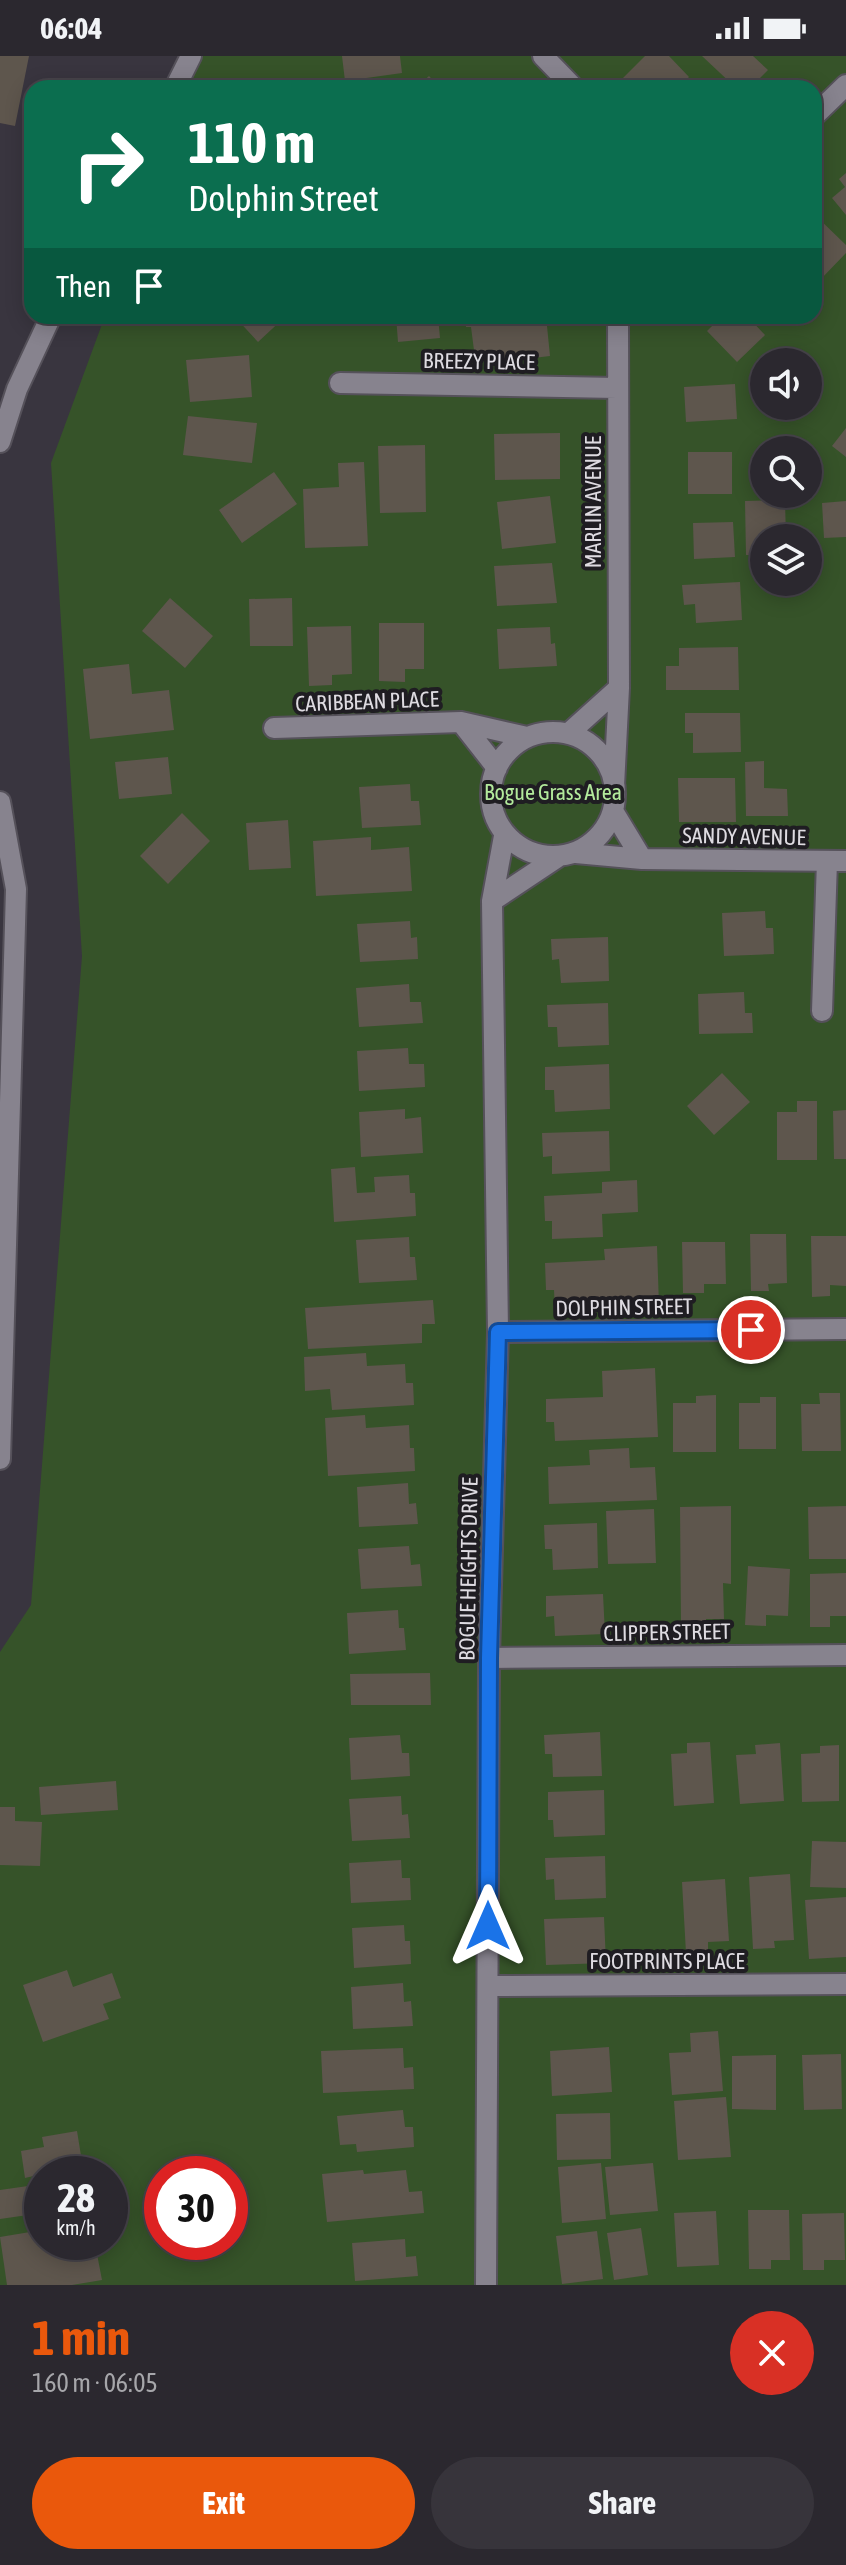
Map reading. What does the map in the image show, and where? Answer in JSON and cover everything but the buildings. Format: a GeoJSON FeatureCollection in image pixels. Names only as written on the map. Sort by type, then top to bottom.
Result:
{"type":"FeatureCollection","features":[{"type":"Feature","properties":{"kind":"street"},"geometry":{"type":"LineString","coordinates":[[179,80],[191,56]]}},
{"type":"Feature","properties":{"kind":"street"},"geometry":{"type":"LineString","coordinates":[[543,56],[566,80]]}},
{"type":"Feature","properties":{"kind":"street"},"geometry":{"type":"LineString","coordinates":[[822,108],[846,85]]}},
{"type":"Feature","properties":{"kind":"street"},"geometry":{"type":"LineString","coordinates":[[0,442],[17,389],[47,324]]}},
{"type":"Feature","properties":{"kind":"street","name":"MARLIN AVENUE"},"geometry":{"type":"LineString","coordinates":[[614,786],[619,688],[618,324]]}},
{"type":"Feature","properties":{"kind":"street","name":"BREEZY PLACE"},"geometry":{"type":"LineString","coordinates":[[340,383],[617,388]]}},
{"type":"Feature","properties":{"kind":"street"},"geometry":{"type":"LineString","coordinates":[[569,733],[619,688]]}},
{"type":"Feature","properties":{"kind":"street","name":"CARIBBEAN PLACE"},"geometry":{"type":"LineString","coordinates":[[274,728],[461,722],[527,737]]}},
{"type":"Feature","properties":{"kind":"street","name":"CARIBBEAN PLACE"},"geometry":{"type":"LineString","coordinates":[[461,722],[497,768]]}},
{"type":"Feature","properties":{"kind":"street"},"geometry":{"type":"LineString","coordinates":[[492,901],[592,843],[605,829],[613,811],[616,792],[612,773],[603,755],[588,742],[569,733],[547,732],[527,737],[509,749],[491,784],[491,803],[504,836],[522,849],[540,856],[567,855]]}},
{"type":"Feature","properties":{"kind":"street"},"geometry":{"type":"LineString","coordinates":[[0,802],[16,889],[0,1459]]}},
{"type":"Feature","properties":{"kind":"street"},"geometry":{"type":"LineString","coordinates":[[613,811],[642,859]]}},
{"type":"Feature","properties":{"kind":"street","name":"BOGUE HEIGHTS DRIVE"},"geometry":{"type":"LineString","coordinates":[[486,2285],[489,1658],[498,1332],[492,901],[504,836]]}},
{"type":"Feature","properties":{"kind":"street","name":"SANDY AVENUE"},"geometry":{"type":"LineString","coordinates":[[567,855],[836,861]]}},
{"type":"Feature","properties":{"kind":"street"},"geometry":{"type":"LineString","coordinates":[[822,1011],[836,861]]}},
{"type":"Feature","properties":{"kind":"street","name":"DOLPHIN STREET"},"geometry":{"type":"LineString","coordinates":[[498,1332],[846,1329]]}},
{"type":"Feature","properties":{"kind":"street","name":"CLIPPER STREET"},"geometry":{"type":"LineString","coordinates":[[489,1658],[846,1655]]}},
{"type":"Feature","properties":{"kind":"street","name":"FOOTPRINTS PLACE"},"geometry":{"type":"LineString","coordinates":[[488,1986],[846,1984]]}},
{"type":"Feature","properties":{"kind":"green space","name":"Bogue Grass Area"},"geometry":{"type":"Polygon","coordinates":[[[201,56],[846,56],[846,2285],[0,2285],[0,1652],[31,1605],[82,956],[51,463],[102,324],[822,324],[822,80],[192,80],[201,56]]]}},
{"type":"Feature","properties":{"kind":"route"},"geometry":{"type":"LineString","coordinates":[[488,1926],[489,1658],[498,1332],[751,1330]]}}]}
